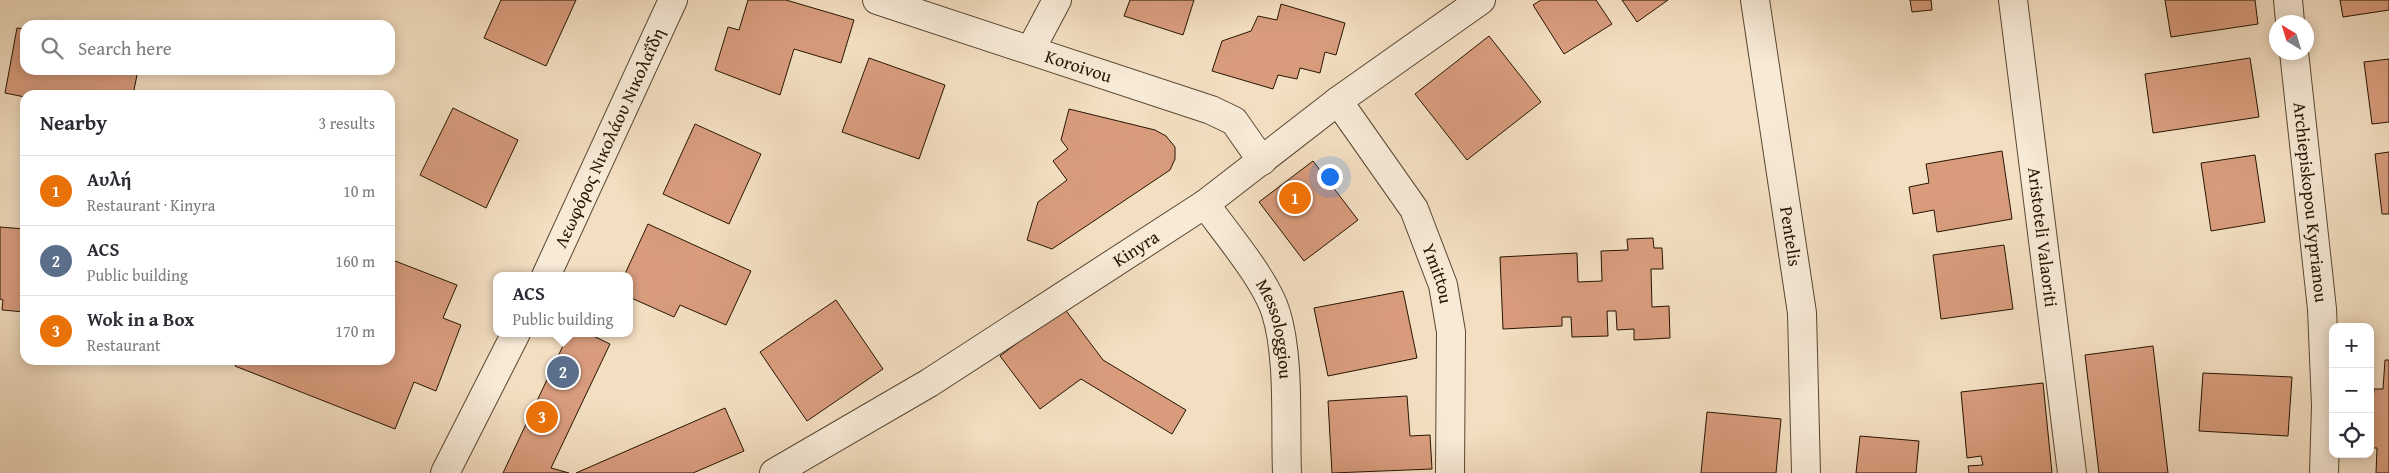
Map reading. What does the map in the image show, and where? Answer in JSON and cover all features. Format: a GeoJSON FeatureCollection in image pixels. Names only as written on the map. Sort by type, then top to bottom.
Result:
{"type":"FeatureCollection","features":[{"type":"Feature","properties":{"kind":"street","name":"Λεωφόρος Νικολάου Νικολαΐδη"},"geometry":{"type":"LineString","coordinates":[[548,272],[673,0]]}},
{"type":"Feature","properties":{"kind":"street","name":"Koroivou"},"geometry":{"type":"LineString","coordinates":[[877,0],[1031,49],[1211,110],[1234,121],[1262,161]]}},
{"type":"Feature","properties":{"kind":"street"},"geometry":{"type":"LineString","coordinates":[[1031,49],[1057,0]]}},
{"type":"Feature","properties":{"kind":"street","name":"Kinyra"},"geometry":{"type":"LineString","coordinates":[[774,473],[929,383],[1205,204],[1338,101],[1481,0]]}},
{"type":"Feature","properties":{"kind":"street","name":"Pentelis"},"geometry":{"type":"LineString","coordinates":[[1755,0],[1802,313],[1806,473]]}},
{"type":"Feature","properties":{"kind":"street","name":"Aristoteli Valaoriti"},"geometry":{"type":"LineString","coordinates":[[2013,0],[2072,473]]}},
{"type":"Feature","properties":{"kind":"street"},"geometry":{"type":"LineString","coordinates":[[2288,0],[2289,15]]}},
{"type":"Feature","properties":{"kind":"street","name":"Archiepiskopou Kyprianou"},"geometry":{"type":"LineString","coordinates":[[2295,60],[2322,309],[2326,406],[2324,473]]}},
{"type":"Feature","properties":{"kind":"street","name":"Ymittou"},"geometry":{"type":"LineString","coordinates":[[1338,101],[1414,208],[1443,285],[1451,332],[1450,473]]}},
{"type":"Feature","properties":{"kind":"street","name":"Messologgiou"},"geometry":{"type":"LineString","coordinates":[[1205,204],[1266,289],[1276,312],[1282,346],[1287,473]]}},
{"type":"Feature","properties":{"kind":"street"},"geometry":{"type":"LineString","coordinates":[[445,473],[514,337]]}},
{"type":"Feature","properties":{"kind":"building"},"geometry":{"type":"Polygon","coordinates":[[[501,0],[576,0],[546,66],[484,38],[501,0]]]}},
{"type":"Feature","properties":{"kind":"building"},"geometry":{"type":"Polygon","coordinates":[[[748,0],[786,0],[854,20],[841,63],[794,49],[780,95],[715,70],[728,27],[739,30],[748,0]]]}},
{"type":"Feature","properties":{"kind":"building"},"geometry":{"type":"Polygon","coordinates":[[[1130,0],[1194,0],[1183,35],[1124,16],[1130,0]]]}},
{"type":"Feature","properties":{"kind":"building"},"geometry":{"type":"Polygon","coordinates":[[[1541,0],[1596,0],[1612,24],[1564,54],[1533,5],[1541,0]]]}},
{"type":"Feature","properties":{"kind":"building"},"geometry":{"type":"Polygon","coordinates":[[[1622,0],[1668,0],[1637,22],[1622,0]]]}},
{"type":"Feature","properties":{"kind":"building"},"geometry":{"type":"Polygon","coordinates":[[[1910,0],[1931,0],[1932,10],[1912,12],[1910,0]]]}},
{"type":"Feature","properties":{"kind":"building"},"geometry":{"type":"Polygon","coordinates":[[[2165,0],[2255,0],[2258,24],[2171,37],[2165,0]]]}},
{"type":"Feature","properties":{"kind":"building"},"geometry":{"type":"Polygon","coordinates":[[[2340,0],[2389,0],[2389,10],[2343,17],[2340,0]]]}},
{"type":"Feature","properties":{"kind":"building"},"geometry":{"type":"Polygon","coordinates":[[[1281,4],[1345,23],[1336,55],[1325,52],[1320,73],[1300,68],[1297,79],[1278,75],[1273,89],[1212,71],[1222,41],[1251,31],[1258,16],[1277,20],[1281,4]]]}},
{"type":"Feature","properties":{"kind":"building"},"geometry":{"type":"Polygon","coordinates":[[[17,28],[20,28],[20,75],[137,75],[134,90],[20,90],[20,96],[5,93],[17,28]]]}},
{"type":"Feature","properties":{"kind":"building"},"geometry":{"type":"Polygon","coordinates":[[[1489,36],[1541,102],[1467,160],[1415,94],[1489,36]]]}},
{"type":"Feature","properties":{"kind":"building"},"geometry":{"type":"Polygon","coordinates":[[[869,58],[945,85],[919,159],[842,132],[869,58]]]}},
{"type":"Feature","properties":{"kind":"building"},"geometry":{"type":"Polygon","coordinates":[[[2250,58],[2259,117],[2153,133],[2145,74],[2250,58]]]}},
{"type":"Feature","properties":{"kind":"building"},"geometry":{"type":"Polygon","coordinates":[[[2389,59],[2389,122],[2372,124],[2364,62],[2389,59]]]}},
{"type":"Feature","properties":{"kind":"building"},"geometry":{"type":"Polygon","coordinates":[[[453,108],[518,140],[486,208],[420,175],[453,108]]]}},
{"type":"Feature","properties":{"kind":"building"},"geometry":{"type":"Polygon","coordinates":[[[1069,109],[1155,130],[1166,136],[1175,147],[1175,159],[1170,170],[1052,249],[1027,240],[1038,202],[1067,180],[1053,161],[1068,149],[1061,140],[1069,109]]]}},
{"type":"Feature","properties":{"kind":"building"},"geometry":{"type":"Polygon","coordinates":[[[695,124],[761,154],[729,224],[663,194],[695,124]]]}},
{"type":"Feature","properties":{"kind":"building"},"geometry":{"type":"Polygon","coordinates":[[[2002,151],[2012,219],[1937,232],[1934,210],[1913,214],[1909,187],[1929,183],[1926,164],[2002,151]]]}},
{"type":"Feature","properties":{"kind":"building"},"geometry":{"type":"Polygon","coordinates":[[[2389,152],[2389,214],[2382,214],[2375,154],[2389,152]]]}},
{"type":"Feature","properties":{"kind":"building"},"geometry":{"type":"Polygon","coordinates":[[[2255,155],[2265,222],[2211,231],[2201,163],[2255,155]]]}},
{"type":"Feature","properties":{"kind":"building"},"geometry":{"type":"Polygon","coordinates":[[[1313,161],[1358,220],[1304,261],[1259,202],[1313,161]]]}},
{"type":"Feature","properties":{"kind":"building"},"geometry":{"type":"Polygon","coordinates":[[[648,224],[751,271],[726,325],[680,305],[674,317],[633,299],[633,272],[626,272],[648,224]]]}},
{"type":"Feature","properties":{"kind":"building"},"geometry":{"type":"Polygon","coordinates":[[[0,227],[20,229],[20,312],[2,310],[3,300],[0,299],[0,227]]]}},
{"type":"Feature","properties":{"kind":"building"},"geometry":{"type":"Polygon","coordinates":[[[1653,238],[1654,248],[1662,248],[1663,269],[1651,269],[1652,307],[1669,306],[1670,338],[1634,340],[1634,329],[1617,330],[1616,311],[1607,311],[1608,336],[1572,337],[1571,317],[1562,317],[1562,326],[1503,329],[1500,257],[1577,253],[1578,282],[1602,281],[1601,251],[1628,250],[1627,239],[1653,238]]]}},
{"type":"Feature","properties":{"kind":"building"},"geometry":{"type":"Polygon","coordinates":[[[2004,245],[2013,309],[1941,319],[1933,255],[2004,245]]]}},
{"type":"Feature","properties":{"kind":"building"},"geometry":{"type":"Polygon","coordinates":[[[395,261],[457,285],[443,318],[461,325],[436,391],[414,382],[395,429],[235,366],[395,365],[395,261]]]}},
{"type":"Feature","properties":{"kind":"building"},"geometry":{"type":"Polygon","coordinates":[[[1403,291],[1417,358],[1328,376],[1314,308],[1403,291]]]}},
{"type":"Feature","properties":{"kind":"building"},"geometry":{"type":"Polygon","coordinates":[[[836,300],[883,369],[807,421],[760,352],[836,300]]]}},
{"type":"Feature","properties":{"kind":"building"},"geometry":{"type":"Polygon","coordinates":[[[1064,308],[1103,360],[1186,410],[1172,434],[1081,379],[1040,409],[1000,356],[1064,308]]]}},
{"type":"Feature","properties":{"kind":"building"},"geometry":{"type":"Polygon","coordinates":[[[567,337],[595,337],[610,344],[551,468],[569,473],[503,473],[567,337]]]}},
{"type":"Feature","properties":{"kind":"building"},"geometry":{"type":"Polygon","coordinates":[[[2153,346],[2168,473],[2099,473],[2085,355],[2153,346]]]}},
{"type":"Feature","properties":{"kind":"building"},"geometry":{"type":"Polygon","coordinates":[[[2385,360],[2389,360],[2389,473],[2376,473],[2377,448],[2374,448],[2374,389],[2383,389],[2385,360]]]}},
{"type":"Feature","properties":{"kind":"building"},"geometry":{"type":"Polygon","coordinates":[[[2203,373],[2292,377],[2288,436],[2199,431],[2203,373]]]}},
{"type":"Feature","properties":{"kind":"building"},"geometry":{"type":"Polygon","coordinates":[[[2043,383],[2052,473],[1969,473],[1968,466],[1983,465],[1981,456],[1967,458],[1961,392],[2043,383]]]}},
{"type":"Feature","properties":{"kind":"building"},"geometry":{"type":"Polygon","coordinates":[[[1407,396],[1410,436],[1430,435],[1432,469],[1332,473],[1328,401],[1407,396]]]}},
{"type":"Feature","properties":{"kind":"building"},"geometry":{"type":"Polygon","coordinates":[[[725,408],[744,451],[693,473],[576,473],[725,408]]]}},
{"type":"Feature","properties":{"kind":"building"},"geometry":{"type":"Polygon","coordinates":[[[1707,412],[1781,419],[1776,473],[1701,473],[1707,412]]]}},
{"type":"Feature","properties":{"kind":"building"},"geometry":{"type":"Polygon","coordinates":[[[1860,436],[1919,441],[1916,473],[1856,473],[1860,436]]]}},
{"type":"Feature","properties":{"kind":"place","name":"Αυλή"},"geometry":{"type":"Point","coordinates":[1295,198]}},
{"type":"Feature","properties":{"kind":"place","name":"ACS"},"geometry":{"type":"Point","coordinates":[563,372]}},
{"type":"Feature","properties":{"kind":"place","name":"Wok in a Box"},"geometry":{"type":"Point","coordinates":[542,417]}}]}
